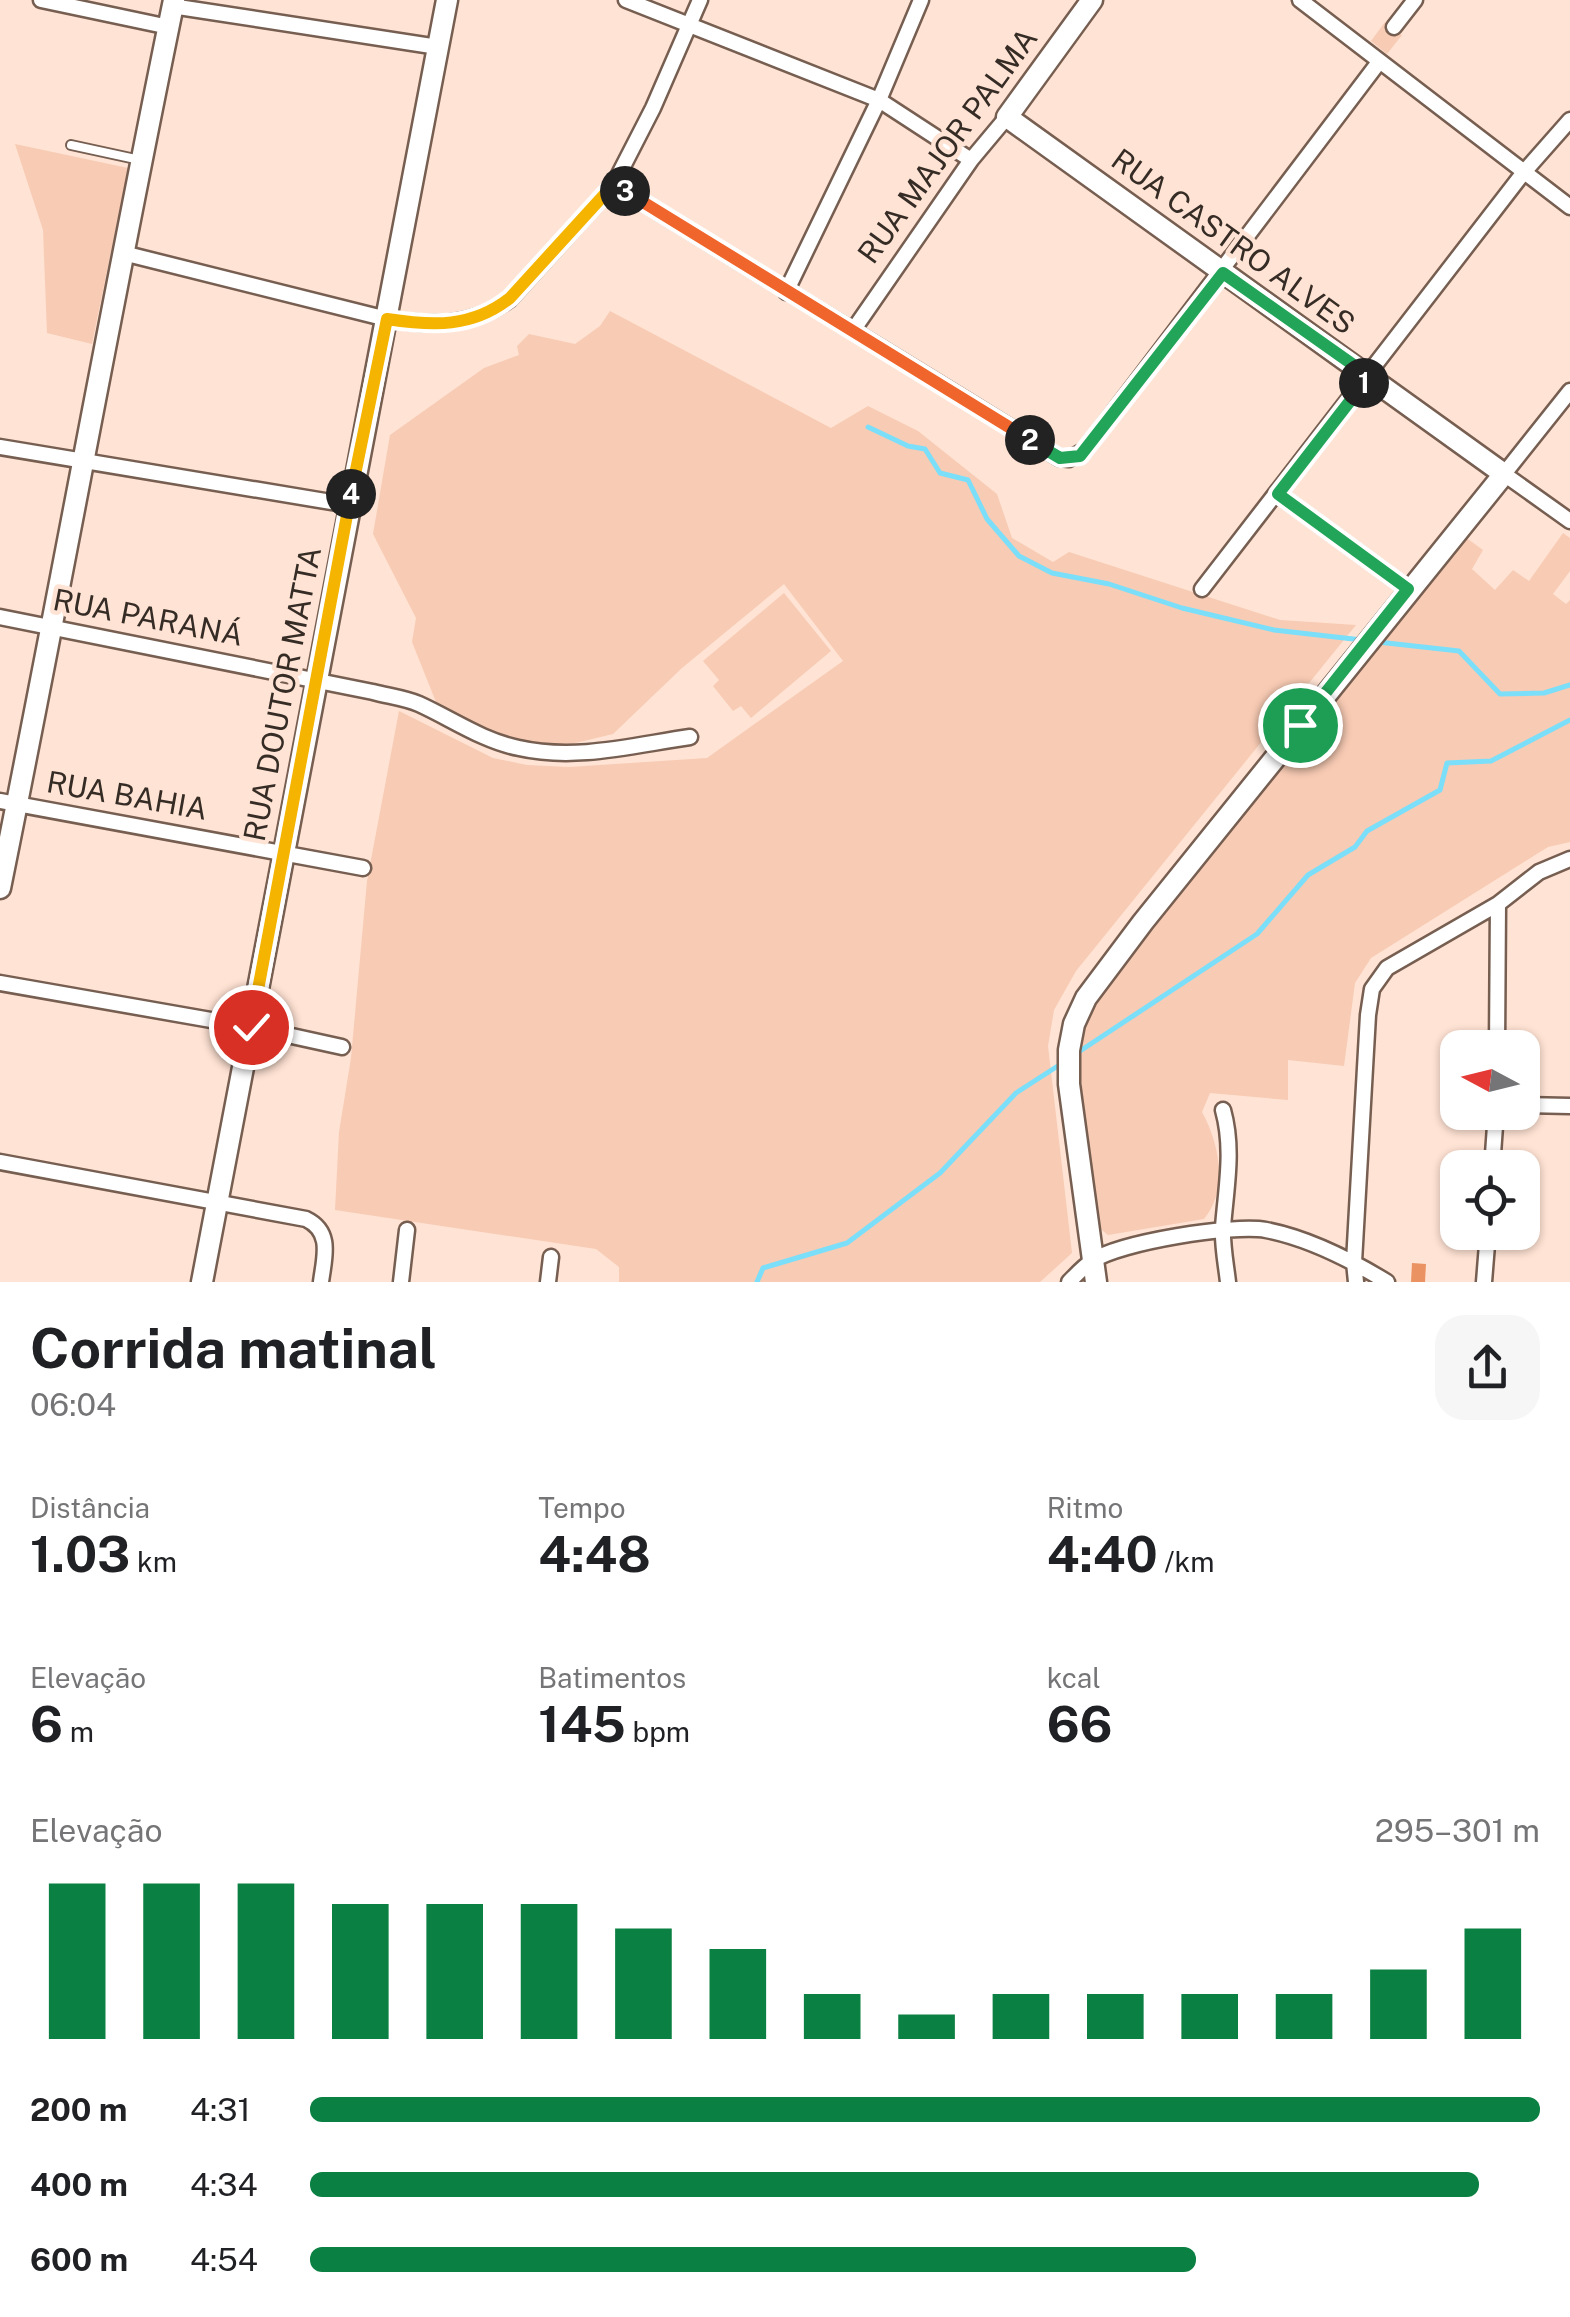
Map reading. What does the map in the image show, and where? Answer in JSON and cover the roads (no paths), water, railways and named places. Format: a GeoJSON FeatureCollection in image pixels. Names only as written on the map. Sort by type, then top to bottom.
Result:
{"type":"FeatureCollection","features":[{"type":"Feature","properties":{"kind":"street"},"geometry":{"type":"LineString","coordinates":[[40,0],[172,11],[438,48]]}},
{"type":"Feature","properties":{"kind":"street","name":"RUA DOUTOR MATTA"},"geometry":{"type":"LineString","coordinates":[[202,1282],[447,0]]}},
{"type":"Feature","properties":{"kind":"street"},"geometry":{"type":"LineString","coordinates":[[626,0],[879,100],[971,160]]}},
{"type":"Feature","properties":{"kind":"street"},"geometry":{"type":"LineString","coordinates":[[123,253],[387,319],[419,324],[472,320],[491,314],[614,184],[700,0]]}},
{"type":"Feature","properties":{"kind":"street"},"geometry":{"type":"LineString","coordinates":[[786,292],[879,100],[922,0]]}},
{"type":"Feature","properties":{"kind":"street","name":"RUA MAJOR PALMA"},"geometry":{"type":"LineString","coordinates":[[854,329],[971,160],[1092,0]]}},
{"type":"Feature","properties":{"kind":"street"},"geometry":{"type":"LineString","coordinates":[[1300,0],[1570,207]]}},
{"type":"Feature","properties":{"kind":"street"},"geometry":{"type":"LineString","coordinates":[[1394,27],[1415,0]]}},
{"type":"Feature","properties":{"kind":"street"},"geometry":{"type":"LineString","coordinates":[[0,888],[8,802],[86,460],[140,160],[172,11]]}},
{"type":"Feature","properties":{"kind":"street"},"geometry":{"type":"LineString","coordinates":[[614,184],[786,292],[1069,460],[1086,450],[1379,62]]}},
{"type":"Feature","properties":{"kind":"street","name":"RUA CASTRO ALVES"},"geometry":{"type":"LineString","coordinates":[[1007,117],[1570,522]]}},
{"type":"Feature","properties":{"kind":"street"},"geometry":{"type":"LineString","coordinates":[[1202,589],[1524,172],[1570,120]]}},
{"type":"Feature","properties":{"kind":"street"},"geometry":{"type":"LineString","coordinates":[[1096,1282],[1069,1084],[1074,1024],[1086,998],[1408,589],[1570,391]]}},
{"type":"Feature","properties":{"kind":"street"},"geometry":{"type":"LineString","coordinates":[[0,447],[349,505]]}},
{"type":"Feature","properties":{"kind":"street"},"geometry":{"type":"LineString","coordinates":[[1278,494],[1408,589]]}},
{"type":"Feature","properties":{"kind":"street","name":"RUA PARANÁ"},"geometry":{"type":"LineString","coordinates":[[0,617],[416,703],[516,748],[556,754],[589,752],[690,737]]}},
{"type":"Feature","properties":{"kind":"street","name":"RUA BAHIA"},"geometry":{"type":"LineString","coordinates":[[8,802],[363,868]]}},
{"type":"Feature","properties":{"kind":"street"},"geometry":{"type":"LineString","coordinates":[[1356,1282],[1354,1262],[1372,989],[1388,968],[1498,904],[1539,872],[1570,859]]}},
{"type":"Feature","properties":{"kind":"street"},"geometry":{"type":"LineString","coordinates":[[1497,1030],[1498,904]]}},
{"type":"Feature","properties":{"kind":"street"},"geometry":{"type":"LineString","coordinates":[[0,983],[342,1047]]}},
{"type":"Feature","properties":{"kind":"street"},"geometry":{"type":"LineString","coordinates":[[1540,1105],[1570,1106]]}},
{"type":"Feature","properties":{"kind":"street"},"geometry":{"type":"LineString","coordinates":[[1223,1110],[1228,1146],[1228,1198],[1223,1230],[1228,1282]]}},
{"type":"Feature","properties":{"kind":"street"},"geometry":{"type":"LineString","coordinates":[[0,1162],[306,1219],[323,1232],[326,1245],[321,1282]]}},
{"type":"Feature","properties":{"kind":"street"},"geometry":{"type":"LineString","coordinates":[[1068,1282],[1093,1260],[1123,1248],[1223,1230],[1263,1229],[1354,1262],[1387,1282]]}},
{"type":"Feature","properties":{"kind":"street"},"geometry":{"type":"LineString","coordinates":[[401,1282],[407,1230]]}},
{"type":"Feature","properties":{"kind":"street"},"geometry":{"type":"LineString","coordinates":[[1484,1282],[1487,1250]]}},
{"type":"Feature","properties":{"kind":"street"},"geometry":{"type":"LineString","coordinates":[[548,1282],[551,1257]]}},
{"type":"Feature","properties":{"kind":"lane"},"geometry":{"type":"LineString","coordinates":[[71,145],[140,160]]}},
{"type":"Feature","properties":{"kind":"waterway"},"geometry":{"type":"LineString","coordinates":[[868,427],[908,446],[925,449],[940,473],[968,480],[987,519],[1019,556],[1052,573],[1109,584],[1182,608],[1274,630],[1362,640]]}},
{"type":"Feature","properties":{"kind":"waterway"},"geometry":{"type":"LineString","coordinates":[[1378,642],[1459,651],[1500,694],[1544,693],[1570,685]]}},
{"type":"Feature","properties":{"kind":"waterway"},"geometry":{"type":"LineString","coordinates":[[1077,1053],[1257,934],[1308,875],[1355,847],[1367,831],[1440,790],[1447,763],[1491,761],[1570,720]]}},
{"type":"Feature","properties":{"kind":"waterway"},"geometry":{"type":"LineString","coordinates":[[757,1282],[763,1268],[847,1243],[940,1173],[1016,1093],[1064,1062]]}}]}
